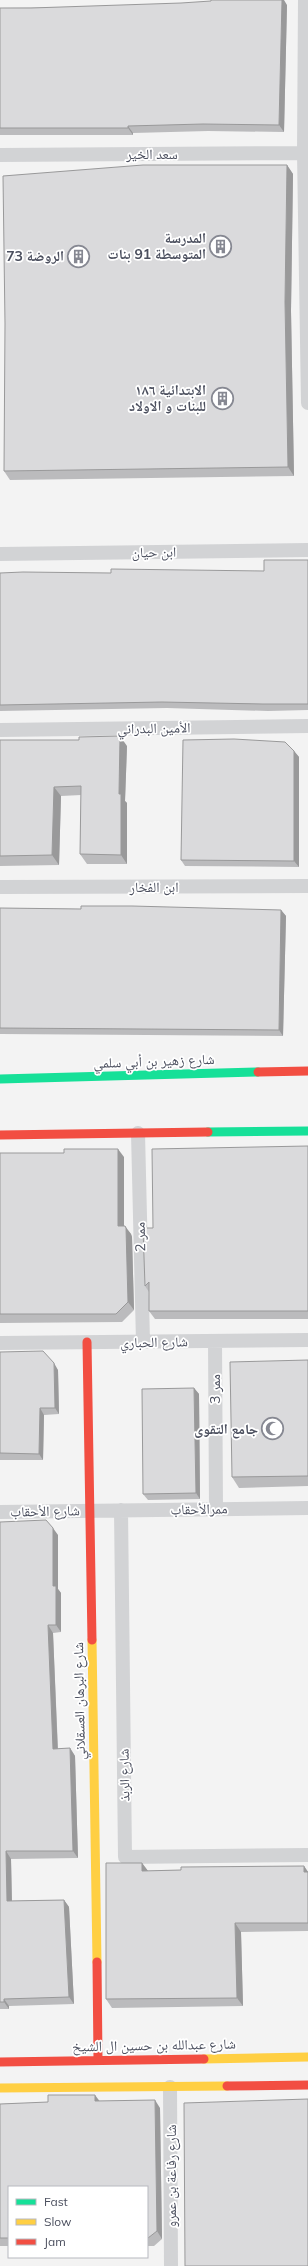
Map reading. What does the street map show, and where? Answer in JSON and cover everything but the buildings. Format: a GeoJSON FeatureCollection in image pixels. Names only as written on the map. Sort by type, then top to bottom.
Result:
{"type":"FeatureCollection","features":[{"type":"Feature","properties":{"kind":"street"},"geometry":{"type":"LineString","coordinates":[[305,0],[307,47],[304,153],[308,403]]}},
{"type":"Feature","properties":{"kind":"street","name":"سعد الخير"},"geometry":{"type":"LineString","coordinates":[[0,155],[304,153]]}},
{"type":"Feature","properties":{"kind":"street","name":"ابن حيان"},"geometry":{"type":"LineString","coordinates":[[0,554],[308,550]]}},
{"type":"Feature","properties":{"kind":"street","name":"الأمين البدراني"},"geometry":{"type":"LineString","coordinates":[[0,730],[308,726]]}},
{"type":"Feature","properties":{"kind":"street","name":"ابن الفخار"},"geometry":{"type":"LineString","coordinates":[[0,887],[308,886]]}},
{"type":"Feature","properties":{"kind":"street","name":"شارع زهير بن أبي سلمي"},"geometry":{"type":"LineString","coordinates":[[0,1079],[308,1071]]}},
{"type":"Feature","properties":{"kind":"street"},"geometry":{"type":"LineString","coordinates":[[0,1135],[308,1131]]}},
{"type":"Feature","properties":{"kind":"street","name":"ممر 2"},"geometry":{"type":"LineString","coordinates":[[138,1133],[142,1342]]}},
{"type":"Feature","properties":{"kind":"street","name":"شارع الحباري"},"geometry":{"type":"LineString","coordinates":[[0,1343],[308,1340]]}},
{"type":"Feature","properties":{"kind":"street","name":"ممر 3"},"geometry":{"type":"LineString","coordinates":[[215,1341],[216,1509]]}},
{"type":"Feature","properties":{"kind":"street","name":"شارع البرهان العسقلاني"},"geometry":{"type":"LineString","coordinates":[[87,1342],[91,1510],[98,2060]]}},
{"type":"Feature","properties":{"kind":"street","name":"ممرالأحقاب"},"geometry":{"type":"LineString","coordinates":[[91,1510],[308,1508]]}},
{"type":"Feature","properties":{"kind":"street","name":"شارع الأحقاب"},"geometry":{"type":"LineString","coordinates":[[0,1512],[91,1510]]}},
{"type":"Feature","properties":{"kind":"street","name":"شارع الربذ"},"geometry":{"type":"LineString","coordinates":[[122,1510],[125,1857],[308,1855]]}},
{"type":"Feature","properties":{"kind":"street","name":"شارع عبدالله بن حسين ال الشيخ"},"geometry":{"type":"LineString","coordinates":[[0,2062],[308,2057]]}},
{"type":"Feature","properties":{"kind":"street"},"geometry":{"type":"LineString","coordinates":[[0,2088],[308,2085]]}},
{"type":"Feature","properties":{"kind":"street","name":"شارع رفاعة بن عمرو"},"geometry":{"type":"LineString","coordinates":[[170,2087],[171,2266]]}},
{"type":"Feature","properties":{"kind":"traffic: fast"},"geometry":{"type":"LineString","coordinates":[[0,1079],[258,1072]]}},
{"type":"Feature","properties":{"kind":"traffic: fast"},"geometry":{"type":"LineString","coordinates":[[208,1132],[308,1131]]}},
{"type":"Feature","properties":{"kind":"traffic: slow"},"geometry":{"type":"LineString","coordinates":[[92,1640],[97,1962]]}},
{"type":"Feature","properties":{"kind":"traffic: slow"},"geometry":{"type":"LineString","coordinates":[[204,2059],[308,2057]]}},
{"type":"Feature","properties":{"kind":"traffic: slow"},"geometry":{"type":"LineString","coordinates":[[0,2088],[227,2086]]}},
{"type":"Feature","properties":{"kind":"traffic: jam"},"geometry":{"type":"LineString","coordinates":[[258,1072],[308,1071]]}},
{"type":"Feature","properties":{"kind":"traffic: jam"},"geometry":{"type":"LineString","coordinates":[[0,1135],[208,1132]]}},
{"type":"Feature","properties":{"kind":"traffic: jam"},"geometry":{"type":"LineString","coordinates":[[87,1342],[92,1640]]}},
{"type":"Feature","properties":{"kind":"traffic: jam"},"geometry":{"type":"LineString","coordinates":[[97,1962],[98,2060]]}},
{"type":"Feature","properties":{"kind":"traffic: jam"},"geometry":{"type":"LineString","coordinates":[[0,2062],[204,2059]]}},
{"type":"Feature","properties":{"kind":"traffic: jam"},"geometry":{"type":"LineString","coordinates":[[227,2086],[308,2085]]}},
{"type":"Feature","properties":{"kind":"place","name":"المدرسة المتوسطة 91 بنات"},"geometry":{"type":"Point","coordinates":[221,246]}},
{"type":"Feature","properties":{"kind":"place","name":"الروضة 73"},"geometry":{"type":"Point","coordinates":[79,256]}},
{"type":"Feature","properties":{"kind":"place","name":"الابتدائية ١٨٦ للبنات و الاولاد"},"geometry":{"type":"Point","coordinates":[222,398]}},
{"type":"Feature","properties":{"kind":"place","name":"جامع التقوى"},"geometry":{"type":"Point","coordinates":[273,1429]}}]}
